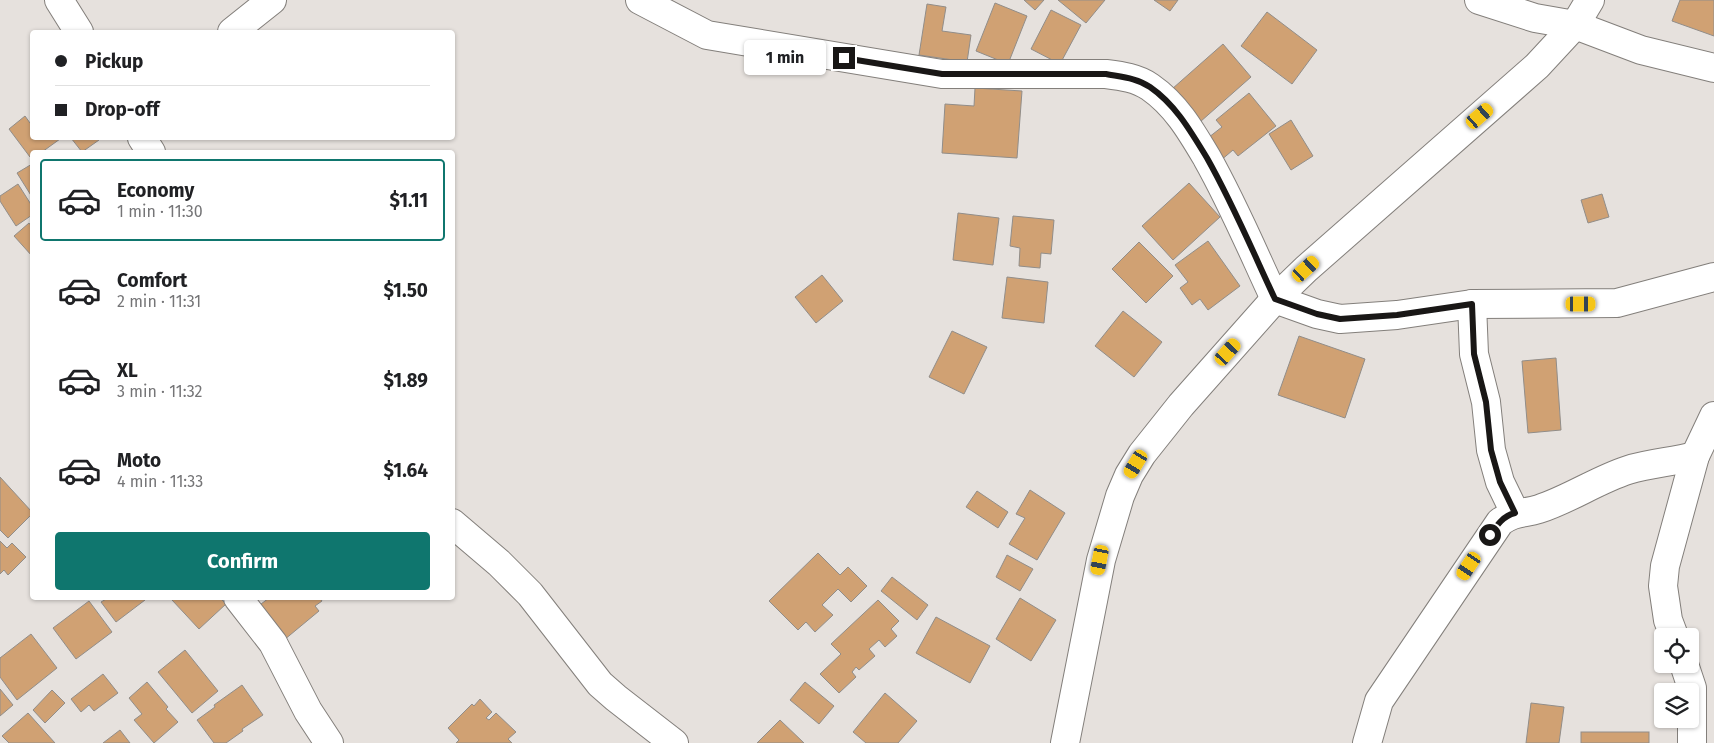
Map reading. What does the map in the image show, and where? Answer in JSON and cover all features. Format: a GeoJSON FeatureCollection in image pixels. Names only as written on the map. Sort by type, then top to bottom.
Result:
{"type":"FeatureCollection","features":[{"type":"Feature","properties":{"kind":"street"},"geometry":{"type":"LineString","coordinates":[[59,0],[78,30]]}},
{"type":"Feature","properties":{"kind":"street"},"geometry":{"type":"LineString","coordinates":[[234,30],[272,0]]}},
{"type":"Feature","properties":{"kind":"street"},"geometry":{"type":"LineString","coordinates":[[640,0],[708,35],[942,74],[1106,74],[1141,82],[1151,88],[1185,120],[1231,203],[1275,299],[1317,314],[1340,319],[1397,315],[1472,304],[1617,303],[1714,277]]}},
{"type":"Feature","properties":{"kind":"street"},"geometry":{"type":"LineString","coordinates":[[1479,0],[1535,18],[1575,25],[1641,50],[1714,68]]}},
{"type":"Feature","properties":{"kind":"street"},"geometry":{"type":"LineString","coordinates":[[1065,743],[1100,560],[1120,496],[1129,475],[1142,454],[1181,405],[1275,299],[1306,269],[1537,66],[1575,25],[1590,0]]}},
{"type":"Feature","properties":{"kind":"street"},"geometry":{"type":"LineString","coordinates":[[1472,304],[1474,354],[1486,402],[1491,450],[1500,482],[1515,513]]}},
{"type":"Feature","properties":{"kind":"street"},"geometry":{"type":"LineString","coordinates":[[1671,628],[1663,586],[1665,566],[1695,456],[1714,416]]}},
{"type":"Feature","properties":{"kind":"street"},"geometry":{"type":"LineString","coordinates":[[1367,743],[1379,701],[1500,522],[1510,514],[1538,509],[1627,471],[1695,456]]}},
{"type":"Feature","properties":{"kind":"street"},"geometry":{"type":"LineString","coordinates":[[455,526],[499,563],[530,594],[600,684],[674,743]]}},
{"type":"Feature","properties":{"kind":"street"},"geometry":{"type":"LineString","coordinates":[[240,600],[273,643],[308,711],[329,743]]}},
{"type":"Feature","properties":{"kind":"street"},"geometry":{"type":"LineString","coordinates":[[1687,673],[1692,688],[1692,743]]}},
{"type":"Feature","properties":{"kind":"building"},"geometry":{"type":"Polygon","coordinates":[[[1024,0],[1044,0],[1035,10],[1024,0]]]}},
{"type":"Feature","properties":{"kind":"building"},"geometry":{"type":"Polygon","coordinates":[[[1058,0],[1105,0],[1086,23],[1058,0]]]}},
{"type":"Feature","properties":{"kind":"building"},"geometry":{"type":"Polygon","coordinates":[[[1154,0],[1178,0],[1170,11],[1154,0]]]}},
{"type":"Feature","properties":{"kind":"building"},"geometry":{"type":"Polygon","coordinates":[[[1680,0],[1714,0],[1714,36],[1672,21],[1680,0]]]}},
{"type":"Feature","properties":{"kind":"building"},"geometry":{"type":"Polygon","coordinates":[[[995,3],[1027,16],[1008,64],[976,51],[995,3]]]}},
{"type":"Feature","properties":{"kind":"building"},"geometry":{"type":"Polygon","coordinates":[[[927,4],[946,7],[942,31],[971,35],[967,62],[919,55],[927,4]]]}},
{"type":"Feature","properties":{"kind":"building"},"geometry":{"type":"Polygon","coordinates":[[[1051,10],[1081,25],[1060,64],[1031,49],[1051,10]]]}},
{"type":"Feature","properties":{"kind":"building"},"geometry":{"type":"Polygon","coordinates":[[[1267,12],[1317,50],[1292,84],[1241,46],[1267,12]]]}},
{"type":"Feature","properties":{"kind":"building"},"geometry":{"type":"Polygon","coordinates":[[[1223,44],[1251,77],[1200,122],[1172,89],[1223,44]]]}},
{"type":"Feature","properties":{"kind":"building"},"geometry":{"type":"Polygon","coordinates":[[[975,88],[1022,91],[1017,158],[942,153],[945,104],[974,106],[975,88]]]}},
{"type":"Feature","properties":{"kind":"building"},"geometry":{"type":"Polygon","coordinates":[[[1249,93],[1276,126],[1238,156],[1233,150],[1220,161],[1204,141],[1222,127],[1216,120],[1249,93]]]}},
{"type":"Feature","properties":{"kind":"building"},"geometry":{"type":"Polygon","coordinates":[[[25,116],[30,123],[30,140],[59,140],[45,150],[30,150],[30,157],[9,129],[25,116]]]}},
{"type":"Feature","properties":{"kind":"building"},"geometry":{"type":"Polygon","coordinates":[[[1291,120],[1313,156],[1291,170],[1269,134],[1291,120]]]}},
{"type":"Feature","properties":{"kind":"building"},"geometry":{"type":"Polygon","coordinates":[[[73,140],[99,140],[85,150],[80,150],[73,140]]]}},
{"type":"Feature","properties":{"kind":"building"},"geometry":{"type":"Polygon","coordinates":[[[30,165],[30,194],[17,173],[30,165]]]}},
{"type":"Feature","properties":{"kind":"building"},"geometry":{"type":"Polygon","coordinates":[[[1189,183],[1220,217],[1173,260],[1142,226],[1189,183]]]}},
{"type":"Feature","properties":{"kind":"building"},"geometry":{"type":"Polygon","coordinates":[[[18,184],[30,203],[30,216],[16,226],[0,201],[0,196],[18,184]]]}},
{"type":"Feature","properties":{"kind":"building"},"geometry":{"type":"Polygon","coordinates":[[[1602,194],[1609,217],[1588,223],[1581,200],[1602,194]]]}},
{"type":"Feature","properties":{"kind":"building"},"geometry":{"type":"Polygon","coordinates":[[[958,213],[999,218],[993,265],[953,260],[958,213]]]}},
{"type":"Feature","properties":{"kind":"building"},"geometry":{"type":"Polygon","coordinates":[[[1013,216],[1054,220],[1051,254],[1041,253],[1040,268],[1019,266],[1020,248],[1010,246],[1013,216]]]}},
{"type":"Feature","properties":{"kind":"building"},"geometry":{"type":"Polygon","coordinates":[[[29,223],[30,254],[14,236],[29,223]]]}},
{"type":"Feature","properties":{"kind":"building"},"geometry":{"type":"Polygon","coordinates":[[[1208,241],[1240,286],[1208,310],[1200,299],[1192,305],[1180,288],[1188,282],[1175,265],[1208,241]]]}},
{"type":"Feature","properties":{"kind":"building"},"geometry":{"type":"Polygon","coordinates":[[[1139,242],[1173,276],[1146,303],[1112,269],[1139,242]]]}},
{"type":"Feature","properties":{"kind":"building"},"geometry":{"type":"Polygon","coordinates":[[[822,275],[843,301],[816,323],[795,297],[822,275]]]}},
{"type":"Feature","properties":{"kind":"building"},"geometry":{"type":"Polygon","coordinates":[[[1007,277],[1048,282],[1044,323],[1002,318],[1007,277]]]}},
{"type":"Feature","properties":{"kind":"building"},"geometry":{"type":"Polygon","coordinates":[[[1123,311],[1162,342],[1134,377],[1095,346],[1123,311]]]}},
{"type":"Feature","properties":{"kind":"building"},"geometry":{"type":"Polygon","coordinates":[[[952,331],[987,347],[964,394],[929,377],[952,331]]]}},
{"type":"Feature","properties":{"kind":"building"},"geometry":{"type":"Polygon","coordinates":[[[1299,336],[1365,359],[1345,418],[1278,395],[1299,336]]]}},
{"type":"Feature","properties":{"kind":"building"},"geometry":{"type":"Polygon","coordinates":[[[1556,358],[1561,430],[1528,433],[1522,361],[1556,358]]]}},
{"type":"Feature","properties":{"kind":"building"},"geometry":{"type":"Polygon","coordinates":[[[0,477],[30,510],[30,516],[8,538],[0,530],[0,477]]]}},
{"type":"Feature","properties":{"kind":"building"},"geometry":{"type":"Polygon","coordinates":[[[1030,490],[1065,513],[1037,560],[1009,544],[1025,518],[1016,514],[1030,490]]]}},
{"type":"Feature","properties":{"kind":"building"},"geometry":{"type":"Polygon","coordinates":[[[977,491],[1008,512],[998,528],[966,507],[977,491]]]}},
{"type":"Feature","properties":{"kind":"building"},"geometry":{"type":"Polygon","coordinates":[[[0,541],[7,548],[12,543],[26,557],[8,575],[4,570],[0,574],[0,541]]]}},
{"type":"Feature","properties":{"kind":"building"},"geometry":{"type":"Polygon","coordinates":[[[818,553],[840,575],[848,567],[867,586],[851,602],[838,589],[822,605],[833,615],[815,632],[806,622],[798,630],[769,601],[818,553]]]}},
{"type":"Feature","properties":{"kind":"building"},"geometry":{"type":"Polygon","coordinates":[[[1007,555],[1033,569],[1020,591],[996,577],[1007,555]]]}},
{"type":"Feature","properties":{"kind":"building"},"geometry":{"type":"Polygon","coordinates":[[[892,577],[928,605],[917,620],[881,591],[892,577]]]}},
{"type":"Feature","properties":{"kind":"building"},"geometry":{"type":"Polygon","coordinates":[[[1020,598],[1056,620],[1031,661],[996,639],[1020,598]]]}},
{"type":"Feature","properties":{"kind":"building"},"geometry":{"type":"Polygon","coordinates":[[[104,600],[145,600],[116,622],[101,602],[104,600]]]}},
{"type":"Feature","properties":{"kind":"building"},"geometry":{"type":"Polygon","coordinates":[[[172,600],[222,600],[226,604],[199,629],[172,600]]]}},
{"type":"Feature","properties":{"kind":"building"},"geometry":{"type":"Polygon","coordinates":[[[266,600],[322,601],[315,606],[319,611],[284,640],[257,607],[266,600]]]}},
{"type":"Feature","properties":{"kind":"building"},"geometry":{"type":"Polygon","coordinates":[[[878,600],[899,621],[891,629],[897,636],[885,647],[879,640],[869,649],[875,656],[859,670],[856,667],[852,672],[856,677],[839,693],[820,674],[841,654],[831,644],[878,600]]]}},
{"type":"Feature","properties":{"kind":"building"},"geometry":{"type":"Polygon","coordinates":[[[89,601],[112,632],[76,659],[53,628],[89,601]]]}},
{"type":"Feature","properties":{"kind":"building"},"geometry":{"type":"Polygon","coordinates":[[[936,617],[990,646],[970,683],[916,653],[936,617]]]}},
{"type":"Feature","properties":{"kind":"building"},"geometry":{"type":"Polygon","coordinates":[[[31,634],[57,668],[17,700],[0,677],[0,658],[31,634]]]}},
{"type":"Feature","properties":{"kind":"building"},"geometry":{"type":"Polygon","coordinates":[[[185,650],[218,691],[192,713],[158,672],[185,650]]]}},
{"type":"Feature","properties":{"kind":"building"},"geometry":{"type":"Polygon","coordinates":[[[103,674],[118,693],[94,711],[89,705],[81,712],[71,699],[103,674]]]}},
{"type":"Feature","properties":{"kind":"building"},"geometry":{"type":"Polygon","coordinates":[[[147,682],[168,707],[166,709],[178,722],[154,743],[134,720],[142,714],[129,698],[147,682]]]}},
{"type":"Feature","properties":{"kind":"building"},"geometry":{"type":"Polygon","coordinates":[[[805,682],[834,706],[819,724],[790,700],[805,682]]]}},
{"type":"Feature","properties":{"kind":"building"},"geometry":{"type":"Polygon","coordinates":[[[242,685],[263,715],[242,729],[243,731],[226,743],[214,743],[197,720],[242,685]]]}},
{"type":"Feature","properties":{"kind":"building"},"geometry":{"type":"Polygon","coordinates":[[[0,689],[13,705],[0,716],[0,689]]]}},
{"type":"Feature","properties":{"kind":"building"},"geometry":{"type":"Polygon","coordinates":[[[52,690],[65,703],[45,723],[33,710],[52,690]]]}},
{"type":"Feature","properties":{"kind":"building"},"geometry":{"type":"Polygon","coordinates":[[[885,693],[917,721],[898,743],[866,743],[853,732],[885,693]]]}},
{"type":"Feature","properties":{"kind":"building"},"geometry":{"type":"Polygon","coordinates":[[[480,699],[492,712],[486,718],[489,720],[496,713],[516,732],[508,739],[512,743],[456,743],[459,740],[448,728],[472,704],[474,706],[480,699]]]}},
{"type":"Feature","properties":{"kind":"building"},"geometry":{"type":"Polygon","coordinates":[[[1531,703],[1564,707],[1559,743],[1526,743],[1531,703]]]}},
{"type":"Feature","properties":{"kind":"building"},"geometry":{"type":"Polygon","coordinates":[[[28,713],[55,743],[9,743],[2,736],[28,713]]]}},
{"type":"Feature","properties":{"kind":"building"},"geometry":{"type":"Polygon","coordinates":[[[780,720],[804,743],[757,743],[780,720]]]}},
{"type":"Feature","properties":{"kind":"building"},"geometry":{"type":"Polygon","coordinates":[[[120,730],[130,743],[103,743],[120,730]]]}},
{"type":"Feature","properties":{"kind":"building"},"geometry":{"type":"Polygon","coordinates":[[[1581,732],[1649,732],[1649,743],[1581,743],[1581,732]]]}},
{"type":"Feature","properties":{"kind":"route"},"geometry":{"type":"LineString","coordinates":[[844,58],[942,74],[1106,74],[1141,82],[1151,88],[1185,120],[1231,203],[1275,299],[1317,314],[1340,319],[1397,315],[1472,304],[1474,354],[1486,402],[1491,450],[1500,482],[1515,513],[1510,514],[1500,522],[1490,535]]}}]}
